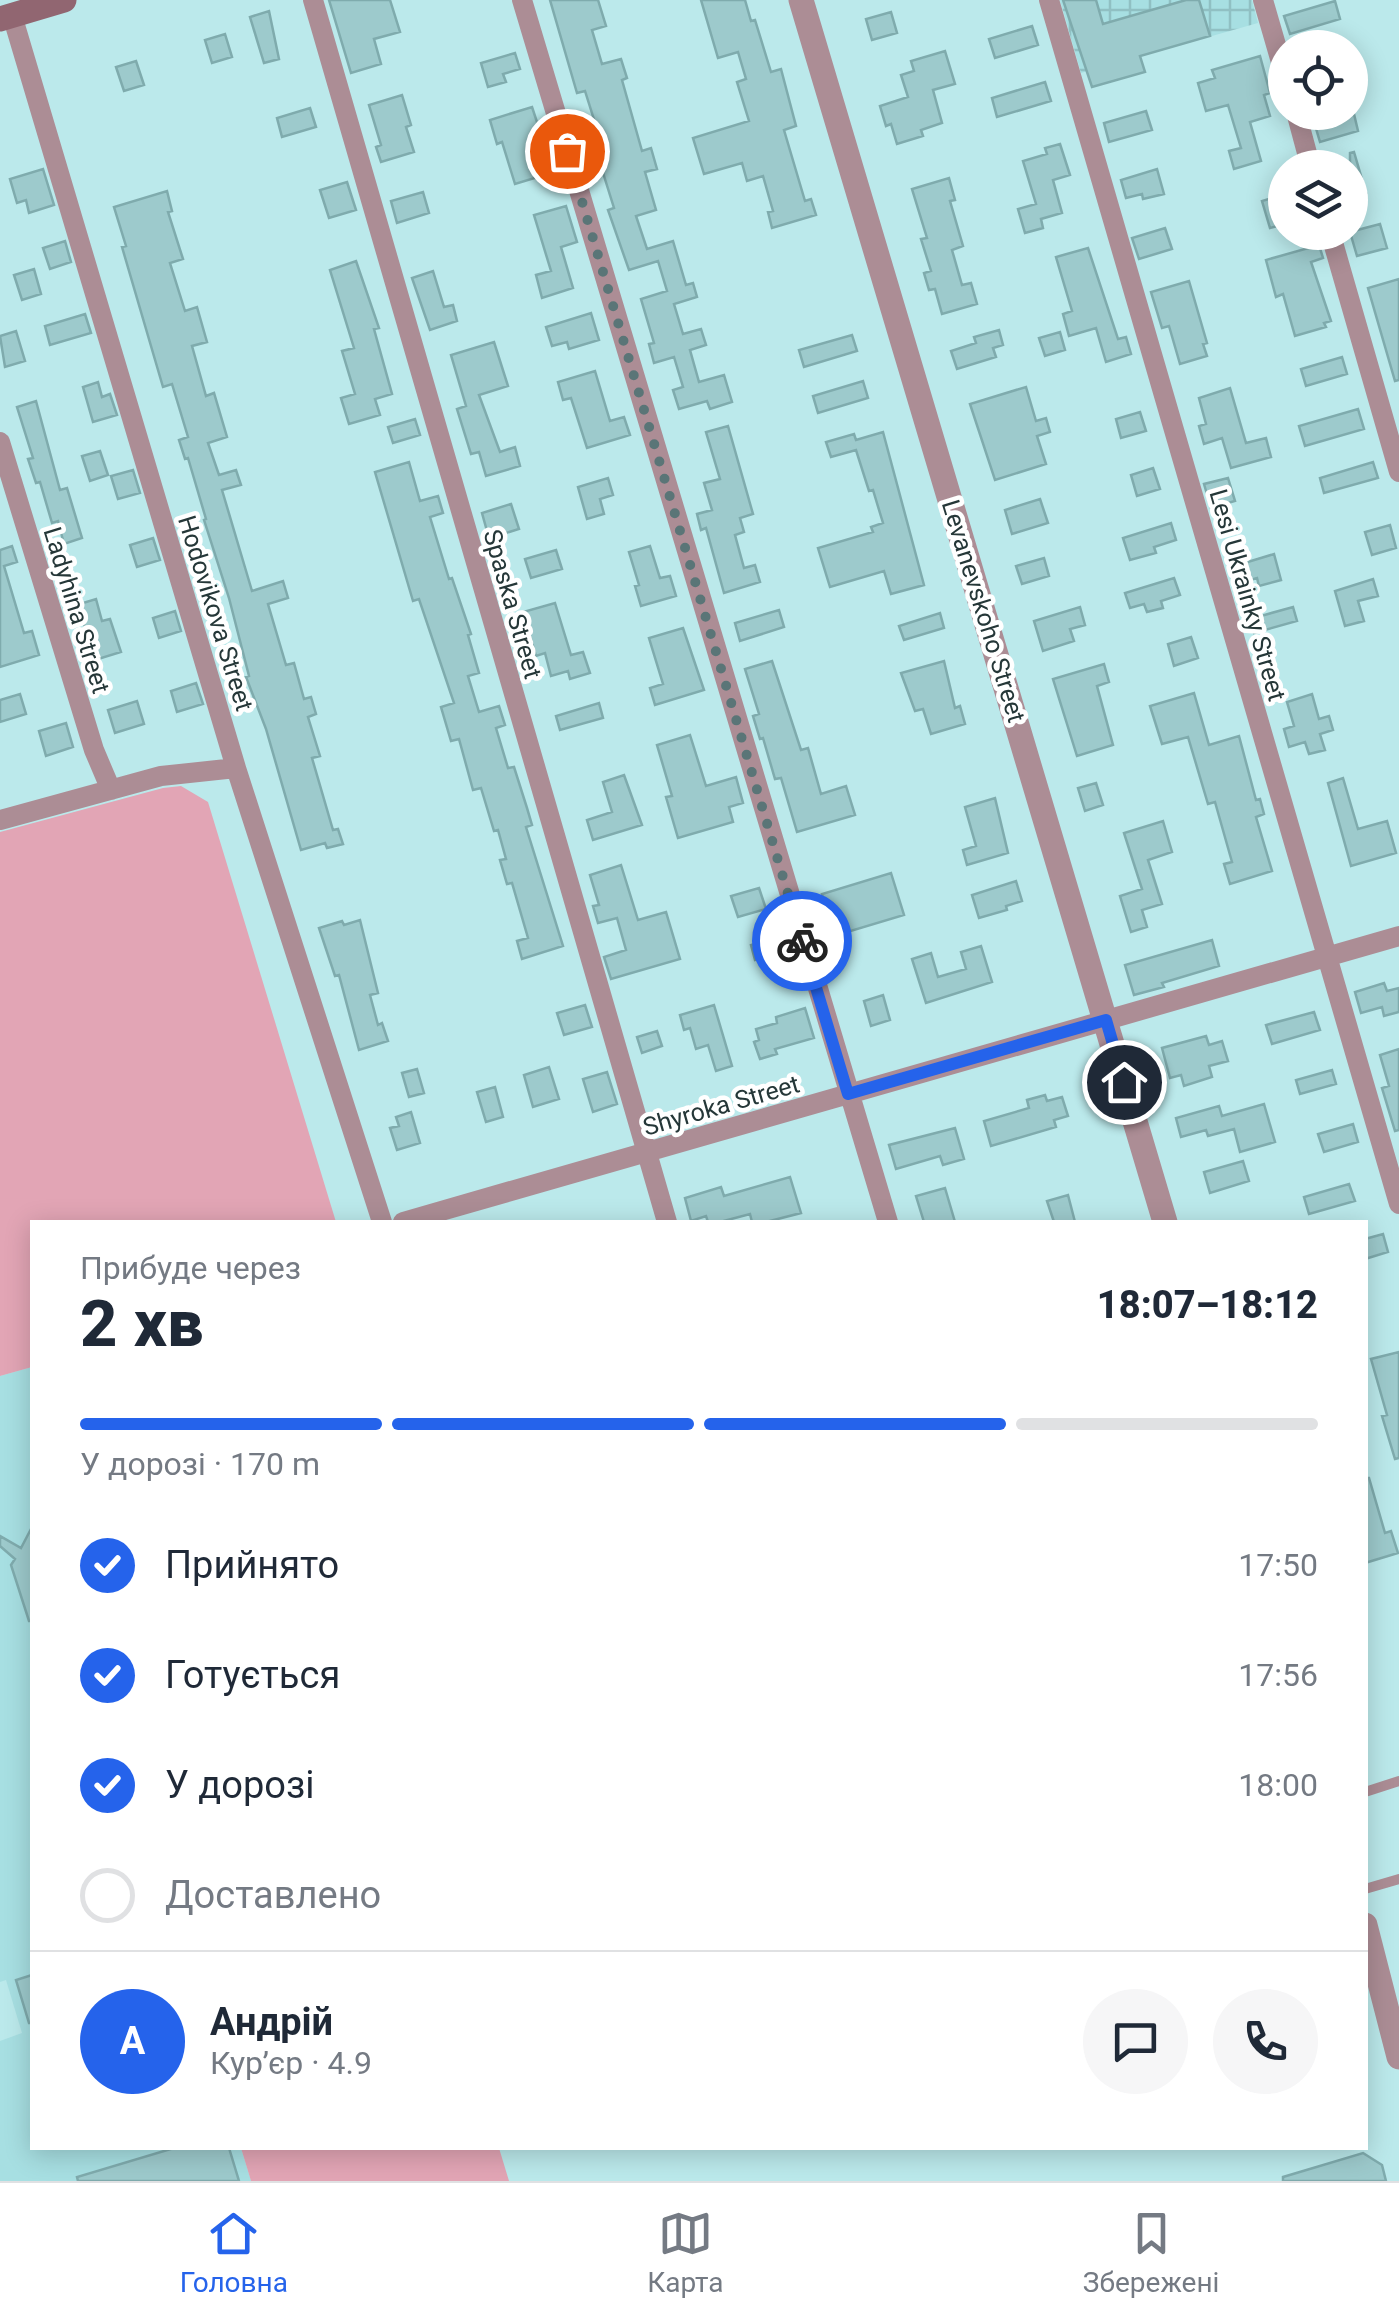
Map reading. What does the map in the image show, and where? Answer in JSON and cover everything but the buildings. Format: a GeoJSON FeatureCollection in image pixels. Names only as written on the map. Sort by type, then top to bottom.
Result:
{"type":"FeatureCollection","features":[{"type":"Feature","properties":{"kind":"main road"},"geometry":{"type":"LineString","coordinates":[[6,17],[64,0]]}},
{"type":"Feature","properties":{"kind":"street","name":"Spaska Street"},"geometry":{"type":"LineString","coordinates":[[313,0],[666,1220]]}},
{"type":"Feature","properties":{"kind":"street"},"geometry":{"type":"LineString","coordinates":[[522,0],[887,1220]]}},
{"type":"Feature","properties":{"kind":"street","name":"Levanevskoho Street"},"geometry":{"type":"LineString","coordinates":[[802,0],[1164,1220]]}},
{"type":"Feature","properties":{"kind":"street","name":"Lesi Ukrainky Street"},"geometry":{"type":"LineString","coordinates":[[1049,0],[1399,1204]]}},
{"type":"Feature","properties":{"kind":"street"},"geometry":{"type":"LineString","coordinates":[[1263,0],[1272,30]]}},
{"type":"Feature","properties":{"kind":"street","name":"Hodovikova Street"},"geometry":{"type":"LineString","coordinates":[[6,17],[236,768],[381,1220]]}},
{"type":"Feature","properties":{"kind":"street"},"geometry":{"type":"LineString","coordinates":[[1335,250],[1399,472]]}},
{"type":"Feature","properties":{"kind":"street","name":"Ladyhina Street"},"geometry":{"type":"LineString","coordinates":[[0,442],[94,750],[111,790]]}},
{"type":"Feature","properties":{"kind":"street"},"geometry":{"type":"LineString","coordinates":[[0,820],[161,776],[236,768]]}},
{"type":"Feature","properties":{"kind":"street","name":"Shyroka Street"},"geometry":{"type":"LineString","coordinates":[[411,1220],[1399,936]]}},
{"type":"Feature","properties":{"kind":"street"},"geometry":{"type":"LineString","coordinates":[[1371,1970],[1394,2014],[1399,2057]]}},
{"type":"Feature","properties":{"kind":"lane"},"geometry":{"type":"LineString","coordinates":[[1368,1791],[1399,1781]]}},
{"type":"Feature","properties":{"kind":"lane"},"geometry":{"type":"LineString","coordinates":[[1368,1888],[1399,1878]]}},
{"type":"Feature","properties":{"kind":"shaded area"},"geometry":{"type":"Polygon","coordinates":[[[1060,0],[1252,0],[1258,23],[1081,73],[1060,0]]]}},
{"type":"Feature","properties":{"kind":"shaded area"},"geometry":{"type":"Polygon","coordinates":[[[181,786],[208,802],[335,1220],[30,1220],[30,1368],[0,1376],[0,832],[181,786]]]}},
{"type":"Feature","properties":{"kind":"shaded area"},"geometry":{"type":"Polygon","coordinates":[[[30,1368],[30,2150],[242,2150],[251,2181],[0,2181],[0,2041],[22,2033],[6,1980],[0,1982],[0,1376],[30,1368]]]}},
{"type":"Feature","properties":{"kind":"shaded area"},"geometry":{"type":"Polygon","coordinates":[[[242,2150],[500,2150],[509,2181],[251,2181],[242,2150]]]}},
{"type":"Feature","properties":{"kind":"way so far"},"geometry":{"type":"LineString","coordinates":[[567,151],[802,941]]}},
{"type":"Feature","properties":{"kind":"route"},"geometry":{"type":"LineString","coordinates":[[802,941],[848,1094],[1106,1020],[1124,1082]]}}]}
